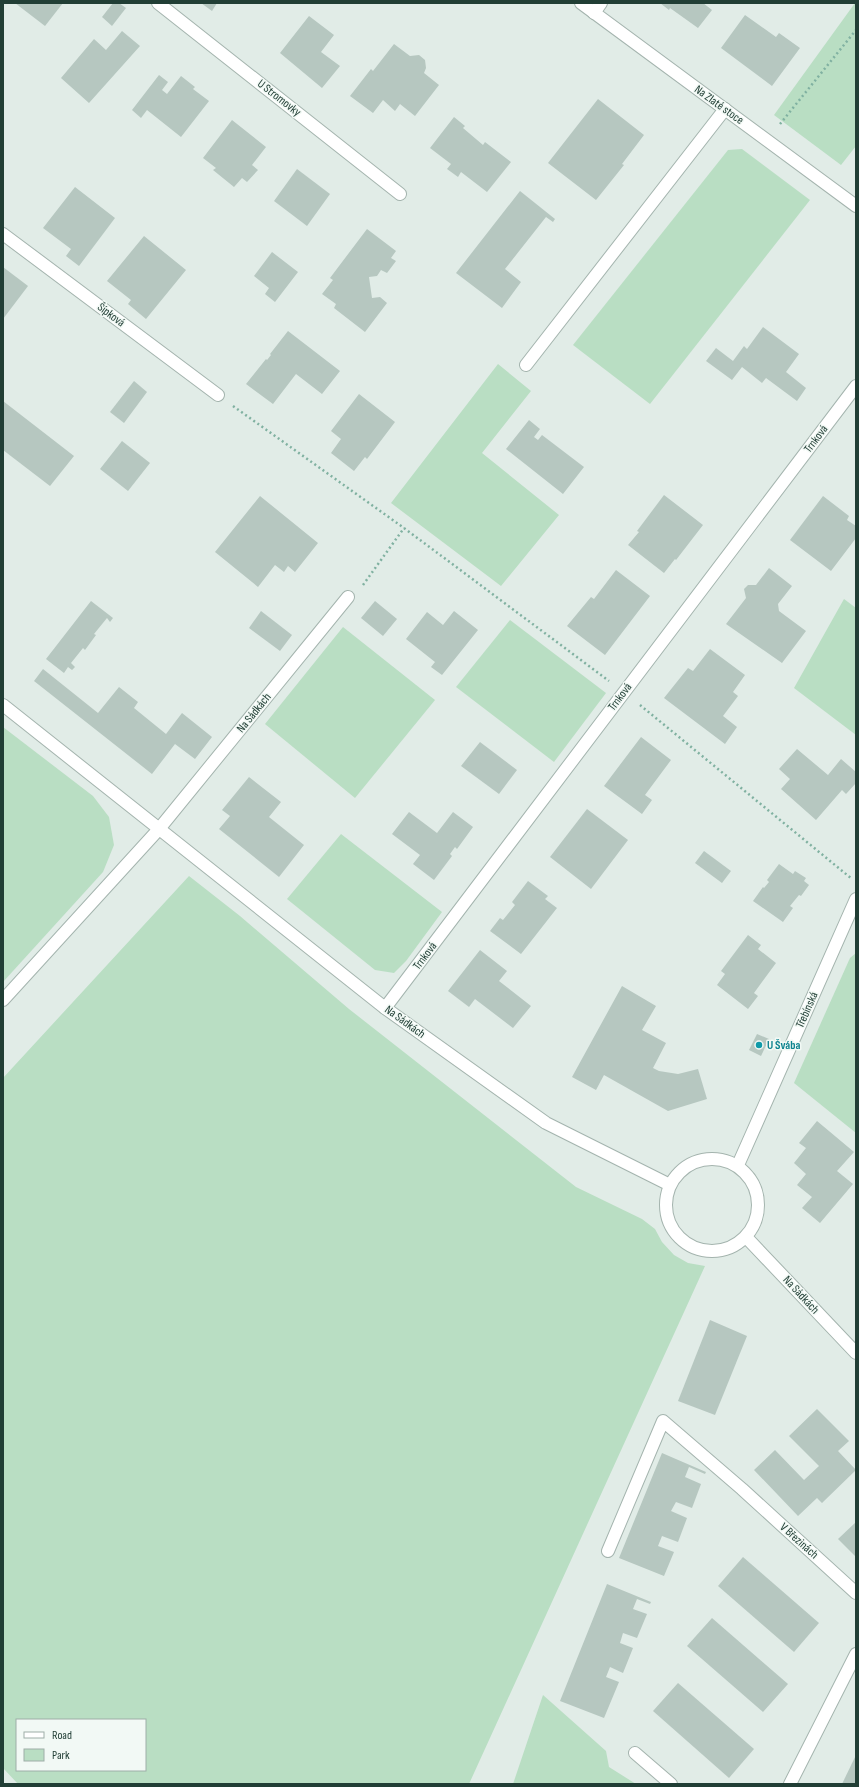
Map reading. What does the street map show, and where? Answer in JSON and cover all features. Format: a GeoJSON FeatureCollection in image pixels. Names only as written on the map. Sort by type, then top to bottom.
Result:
{"type":"FeatureCollection","features":[{"type":"Feature","properties":{"kind":"street","name":"U Stromovky"},"geometry":{"type":"LineString","coordinates":[[158,3],[400,194]]}},
{"type":"Feature","properties":{"kind":"street","name":"Na Zlaté stoce"},"geometry":{"type":"LineString","coordinates":[[582,3],[856,206]]}},
{"type":"Feature","properties":{"kind":"street"},"geometry":{"type":"LineString","coordinates":[[594,13],[601,3]]}},
{"type":"Feature","properties":{"kind":"street"},"geometry":{"type":"LineString","coordinates":[[526,365],[725,109]]}},
{"type":"Feature","properties":{"kind":"street","name":"Šípková"},"geometry":{"type":"LineString","coordinates":[[3,234],[218,395]]}},
{"type":"Feature","properties":{"kind":"street","name":"Trnková"},"geometry":{"type":"LineString","coordinates":[[385,1008],[856,386]]}},
{"type":"Feature","properties":{"kind":"street","name":"Na Sádkách"},"geometry":{"type":"LineString","coordinates":[[160,829],[348,597]]}},
{"type":"Feature","properties":{"kind":"street","name":"Na Sádkách"},"geometry":{"type":"LineString","coordinates":[[3,705],[385,1008],[546,1123],[670,1185]]}},
{"type":"Feature","properties":{"kind":"street"},"geometry":{"type":"LineString","coordinates":[[3,1000],[160,829]]}},
{"type":"Feature","properties":{"kind":"street","name":"Třebínská"},"geometry":{"type":"LineString","coordinates":[[738,1165],[852,921],[856,899]]}},
{"type":"Feature","properties":{"kind":"street"},"geometry":{"type":"LineString","coordinates":[[707,1158],[723,1159],[738,1165],[748,1174],[755,1186],[759,1199],[758,1213],[754,1226],[746,1237],[735,1246],[721,1251],[706,1251],[693,1247],[680,1239],[671,1228],[666,1214],[666,1200],[670,1185],[678,1172],[692,1163],[707,1158]]}},
{"type":"Feature","properties":{"kind":"street","name":"Na Sádkách"},"geometry":{"type":"LineString","coordinates":[[746,1237],[856,1353]]}},
{"type":"Feature","properties":{"kind":"street","name":"V Březinách"},"geometry":{"type":"LineString","coordinates":[[608,1551],[663,1421],[742,1489],[856,1593]]}},
{"type":"Feature","properties":{"kind":"street"},"geometry":{"type":"LineString","coordinates":[[790,1784],[856,1654]]}},
{"type":"Feature","properties":{"kind":"street"},"geometry":{"type":"LineString","coordinates":[[635,1754],[670,1784]]}},
{"type":"Feature","properties":{"kind":"path"},"geometry":{"type":"LineString","coordinates":[[767,140],[856,30]]}},
{"type":"Feature","properties":{"kind":"path"},"geometry":{"type":"LineString","coordinates":[[218,395],[404,528],[613,684]]}},
{"type":"Feature","properties":{"kind":"path"},"geometry":{"type":"LineString","coordinates":[[359,590],[404,528]]}},
{"type":"Feature","properties":{"kind":"path"},"geometry":{"type":"LineString","coordinates":[[634,701],[856,882]]}},
{"type":"Feature","properties":{"kind":"green space"},"geometry":{"type":"Polygon","coordinates":[[[855,3],[856,146],[841,165],[774,115],[855,3]]]}},
{"type":"Feature","properties":{"kind":"green space"},"geometry":{"type":"Polygon","coordinates":[[[742,149],[810,200],[650,404],[573,345],[728,150],[742,149]]]}},
{"type":"Feature","properties":{"kind":"green space"},"geometry":{"type":"Polygon","coordinates":[[[498,364],[531,391],[482,453],[559,515],[501,586],[391,503],[498,364]]]}},
{"type":"Feature","properties":{"kind":"green space"},"geometry":{"type":"Polygon","coordinates":[[[844,599],[856,608],[856,735],[794,688],[844,599]]]}},
{"type":"Feature","properties":{"kind":"green space"},"geometry":{"type":"Polygon","coordinates":[[[510,620],[606,693],[554,762],[456,687],[510,620]]]}},
{"type":"Feature","properties":{"kind":"green space"},"geometry":{"type":"Polygon","coordinates":[[[343,627],[435,700],[355,798],[265,724],[343,627]]]}},
{"type":"Feature","properties":{"kind":"green space"},"geometry":{"type":"Polygon","coordinates":[[[3,727],[93,796],[109,817],[114,845],[103,872],[3,982],[3,727]]]}},
{"type":"Feature","properties":{"kind":"green space"},"geometry":{"type":"Polygon","coordinates":[[[341,834],[442,912],[406,961],[394,973],[375,970],[287,899],[341,834]]]}},
{"type":"Feature","properties":{"kind":"green space"},"geometry":{"type":"Polygon","coordinates":[[[189,876],[240,916],[349,1009],[576,1187],[642,1219],[655,1229],[662,1242],[674,1255],[688,1263],[705,1266],[469,1784],[18,1784],[3,1768],[3,1078],[189,876]]]}},
{"type":"Feature","properties":{"kind":"green space"},"geometry":{"type":"Polygon","coordinates":[[[856,953],[856,1133],[794,1083],[850,958],[856,953]]]}},
{"type":"Feature","properties":{"kind":"green space"},"geometry":{"type":"Polygon","coordinates":[[[543,1695],[606,1751],[609,1767],[636,1784],[513,1784],[543,1695]]]}},
{"type":"Feature","properties":{"kind":"building"},"geometry":{"type":"Polygon","coordinates":[[[15,3],[63,3],[45,26],[15,3]]]}},
{"type":"Feature","properties":{"kind":"building"},"geometry":{"type":"Polygon","coordinates":[[[113,3],[119,3],[126,8],[112,26],[102,17],[113,3]]]}},
{"type":"Feature","properties":{"kind":"building"},"geometry":{"type":"Polygon","coordinates":[[[201,3],[217,3],[212,11],[201,3]]]}},
{"type":"Feature","properties":{"kind":"building"},"geometry":{"type":"Polygon","coordinates":[[[660,3],[703,3],[712,10],[698,28],[670,8],[669,10],[660,3]]]}},
{"type":"Feature","properties":{"kind":"building"},"geometry":{"type":"Polygon","coordinates":[[[745,15],[776,37],[779,33],[800,48],[772,86],[721,48],[745,15]]]}},
{"type":"Feature","properties":{"kind":"building"},"geometry":{"type":"Polygon","coordinates":[[[309,16],[334,35],[321,52],[340,66],[322,88],[280,53],[309,16]]]}},
{"type":"Feature","properties":{"kind":"building"},"geometry":{"type":"Polygon","coordinates":[[[122,31],[140,46],[89,103],[61,78],[94,39],[106,50],[122,31]]]}},
{"type":"Feature","properties":{"kind":"building"},"geometry":{"type":"Polygon","coordinates":[[[394,44],[410,56],[419,55],[425,60],[426,68],[424,73],[439,85],[415,116],[400,104],[395,111],[383,100],[373,113],[350,96],[371,69],[373,71],[394,44]]]}},
{"type":"Feature","properties":{"kind":"building"},"geometry":{"type":"Polygon","coordinates":[[[159,75],[168,82],[162,90],[167,94],[181,76],[195,87],[193,89],[209,101],[181,137],[147,110],[141,118],[132,110],[159,75]]]}},
{"type":"Feature","properties":{"kind":"building"},"geometry":{"type":"Polygon","coordinates":[[[598,99],[644,135],[622,164],[624,165],[596,200],[548,163],[598,99]]]}},
{"type":"Feature","properties":{"kind":"building"},"geometry":{"type":"Polygon","coordinates":[[[454,117],[465,126],[463,128],[483,145],[485,142],[511,162],[487,192],[461,172],[458,177],[447,169],[451,164],[430,148],[454,117]]]}},
{"type":"Feature","properties":{"kind":"building"},"geometry":{"type":"Polygon","coordinates":[[[232,120],[266,147],[252,165],[258,170],[247,182],[242,178],[234,187],[213,170],[216,168],[203,158],[232,120]]]}},
{"type":"Feature","properties":{"kind":"building"},"geometry":{"type":"Polygon","coordinates":[[[297,169],[330,194],[307,226],[274,201],[297,169]]]}},
{"type":"Feature","properties":{"kind":"building"},"geometry":{"type":"Polygon","coordinates":[[[75,187],[115,218],[79,266],[66,256],[71,249],[43,228],[75,187]]]}},
{"type":"Feature","properties":{"kind":"building"},"geometry":{"type":"Polygon","coordinates":[[[520,191],[555,219],[553,222],[546,217],[505,269],[521,282],[502,308],[456,273],[520,191]]]}},
{"type":"Feature","properties":{"kind":"building"},"geometry":{"type":"Polygon","coordinates":[[[367,229],[396,251],[391,258],[396,261],[387,273],[381,270],[377,276],[369,277],[372,298],[380,297],[387,303],[365,332],[334,308],[336,304],[322,294],[333,280],[330,278],[367,229]]]}},
{"type":"Feature","properties":{"kind":"building"},"geometry":{"type":"Polygon","coordinates":[[[144,236],[186,270],[146,319],[128,304],[131,300],[107,281],[144,236]]]}},
{"type":"Feature","properties":{"kind":"building"},"geometry":{"type":"Polygon","coordinates":[[[272,252],[298,272],[275,302],[265,294],[269,288],[254,276],[272,252]]]}},
{"type":"Feature","properties":{"kind":"building"},"geometry":{"type":"Polygon","coordinates":[[[3,267],[28,286],[3,319],[3,267]]]}},
{"type":"Feature","properties":{"kind":"building"},"geometry":{"type":"Polygon","coordinates":[[[763,327],[799,354],[786,372],[806,388],[797,401],[766,378],[762,383],[742,367],[732,380],[706,361],[716,348],[733,361],[744,346],[747,349],[763,327]]]}},
{"type":"Feature","properties":{"kind":"building"},"geometry":{"type":"Polygon","coordinates":[[[288,331],[340,371],[322,394],[296,374],[273,404],[246,384],[271,355],[270,354],[288,331]]]}},
{"type":"Feature","properties":{"kind":"building"},"geometry":{"type":"Polygon","coordinates":[[[134,381],[147,392],[124,423],[110,412],[134,381]]]}},
{"type":"Feature","properties":{"kind":"building"},"geometry":{"type":"Polygon","coordinates":[[[359,394],[395,422],[367,459],[365,457],[354,471],[331,453],[341,439],[331,431],[359,394]]]}},
{"type":"Feature","properties":{"kind":"building"},"geometry":{"type":"Polygon","coordinates":[[[3,401],[74,456],[50,486],[3,450],[3,401]]]}},
{"type":"Feature","properties":{"kind":"building"},"geometry":{"type":"Polygon","coordinates":[[[529,420],[540,429],[534,437],[538,440],[542,435],[584,467],[563,494],[506,449],[529,420]]]}},
{"type":"Feature","properties":{"kind":"building"},"geometry":{"type":"Polygon","coordinates":[[[122,441],[150,463],[128,491],[100,469],[122,441]]]}},
{"type":"Feature","properties":{"kind":"building"},"geometry":{"type":"Polygon","coordinates":[[[664,495],[703,525],[664,573],[628,545],[639,532],[637,531],[664,495]]]}},
{"type":"Feature","properties":{"kind":"building"},"geometry":{"type":"Polygon","coordinates":[[[260,496],[318,543],[295,572],[288,566],[284,572],[275,565],[258,587],[215,552],[260,496]]]}},
{"type":"Feature","properties":{"kind":"building"},"geometry":{"type":"Polygon","coordinates":[[[823,496],[849,516],[847,520],[856,526],[856,538],[831,571],[790,540],[823,496]]]}},
{"type":"Feature","properties":{"kind":"building"},"geometry":{"type":"Polygon","coordinates":[[[769,568],[792,586],[778,604],[779,611],[806,631],[782,663],[726,624],[746,598],[744,589],[748,585],[756,585],[769,568]]]}},
{"type":"Feature","properties":{"kind":"building"},"geometry":{"type":"Polygon","coordinates":[[[616,570],[650,596],[605,655],[567,626],[591,597],[594,599],[616,570]]]}},
{"type":"Feature","properties":{"kind":"building"},"geometry":{"type":"Polygon","coordinates":[[[91,601],[113,618],[110,622],[107,618],[94,634],[96,635],[85,650],[83,648],[71,663],[75,667],[72,670],[68,667],[64,673],[46,659],[91,601]]]}},
{"type":"Feature","properties":{"kind":"building"},"geometry":{"type":"Polygon","coordinates":[[[375,601],[397,619],[383,636],[361,618],[375,601]]]}},
{"type":"Feature","properties":{"kind":"building"},"geometry":{"type":"Polygon","coordinates":[[[261,611],[292,635],[280,651],[249,628],[261,611]]]}},
{"type":"Feature","properties":{"kind":"building"},"geometry":{"type":"Polygon","coordinates":[[[454,611],[478,630],[442,675],[431,667],[435,662],[406,639],[427,612],[443,625],[454,611]]]}},
{"type":"Feature","properties":{"kind":"building"},"geometry":{"type":"Polygon","coordinates":[[[710,649],[745,675],[733,692],[738,696],[723,716],[737,727],[725,744],[664,698],[688,668],[693,671],[710,649]]]}},
{"type":"Feature","properties":{"kind":"building"},"geometry":{"type":"Polygon","coordinates":[[[43,669],[98,713],[119,687],[138,702],[134,708],[166,734],[182,713],[212,737],[195,759],[175,744],[152,774],[34,681],[43,669]]]}},
{"type":"Feature","properties":{"kind":"building"},"geometry":{"type":"Polygon","coordinates":[[[641,737],[671,760],[645,795],[652,800],[642,814],[604,786],[641,737]]]}},
{"type":"Feature","properties":{"kind":"building"},"geometry":{"type":"Polygon","coordinates":[[[480,742],[517,770],[499,794],[461,766],[480,742]]]}},
{"type":"Feature","properties":{"kind":"building"},"geometry":{"type":"Polygon","coordinates":[[[797,749],[828,775],[841,759],[856,772],[856,783],[846,794],[842,790],[816,820],[781,789],[790,779],[779,769],[797,749]]]}},
{"type":"Feature","properties":{"kind":"building"},"geometry":{"type":"Polygon","coordinates":[[[249,777],[281,802],[269,817],[304,845],[279,877],[219,829],[230,816],[222,810],[249,777]]]}},
{"type":"Feature","properties":{"kind":"building"},"geometry":{"type":"Polygon","coordinates":[[[587,809],[628,840],[591,889],[550,857],[587,809]]]}},
{"type":"Feature","properties":{"kind":"building"},"geometry":{"type":"Polygon","coordinates":[[[409,812],[437,833],[453,812],[473,827],[457,849],[455,847],[450,854],[452,856],[434,880],[413,864],[420,855],[392,834],[409,812]]]}},
{"type":"Feature","properties":{"kind":"building"},"geometry":{"type":"Polygon","coordinates":[[[704,851],[731,871],[722,883],[695,863],[704,851]]]}},
{"type":"Feature","properties":{"kind":"building"},"geometry":{"type":"Polygon","coordinates":[[[779,864],[793,874],[795,871],[806,878],[804,881],[809,885],[801,896],[799,895],[790,906],[793,908],[783,922],[753,901],[763,887],[764,888],[769,882],[767,880],[779,864]]]}},
{"type":"Feature","properties":{"kind":"building"},"geometry":{"type":"Polygon","coordinates":[[[528,881],[548,896],[545,899],[557,908],[521,954],[490,931],[500,918],[503,920],[515,905],[512,902],[528,881]]]}},
{"type":"Feature","properties":{"kind":"building"},"geometry":{"type":"Polygon","coordinates":[[[748,935],[761,945],[758,949],[776,963],[754,993],[758,996],[748,1009],[717,985],[725,974],[721,971],[748,935]]]}},
{"type":"Feature","properties":{"kind":"building"},"geometry":{"type":"Polygon","coordinates":[[[480,950],[507,971],[499,981],[531,1006],[513,1028],[475,999],[469,1007],[448,991],[480,950]]]}},
{"type":"Feature","properties":{"kind":"building"},"geometry":{"type":"Polygon","coordinates":[[[622,986],[656,1006],[642,1030],[666,1043],[653,1068],[659,1071],[678,1074],[698,1069],[707,1099],[668,1111],[604,1075],[596,1090],[572,1077],[622,986]]]}},
{"type":"Feature","properties":{"kind":"building","name":"U Švába"},"geometry":{"type":"Polygon","coordinates":[[[757,1034],[769,1039],[761,1056],[749,1050],[757,1034]]]}},
{"type":"Feature","properties":{"kind":"building"},"geometry":{"type":"Polygon","coordinates":[[[817,1121],[854,1152],[837,1171],[853,1184],[820,1223],[802,1208],[812,1197],[797,1185],[806,1174],[794,1163],[806,1148],[799,1143],[817,1121]]]}},
{"type":"Feature","properties":{"kind":"building"},"geometry":{"type":"Polygon","coordinates":[[[710,1320],[747,1336],[715,1415],[678,1401],[710,1320]]]}},
{"type":"Feature","properties":{"kind":"building"},"geometry":{"type":"Polygon","coordinates":[[[817,1409],[849,1441],[838,1451],[856,1470],[822,1503],[817,1498],[798,1516],[754,1470],[775,1450],[804,1480],[819,1466],[789,1436],[817,1409]]]}},
{"type":"Feature","properties":{"kind":"building"},"geometry":{"type":"Polygon","coordinates":[[[662,1453],[706,1472],[705,1474],[689,1467],[685,1477],[701,1484],[692,1508],[676,1502],[671,1511],[687,1518],[678,1542],[662,1536],[658,1546],[674,1552],[664,1576],[619,1558],[662,1453]]]}},
{"type":"Feature","properties":{"kind":"building"},"geometry":{"type":"Polygon","coordinates":[[[856,1522],[856,1557],[838,1539],[856,1522]]]}},
{"type":"Feature","properties":{"kind":"building"},"geometry":{"type":"Polygon","coordinates":[[[743,1557],[819,1623],[794,1652],[718,1586],[743,1557]]]}},
{"type":"Feature","properties":{"kind":"building"},"geometry":{"type":"Polygon","coordinates":[[[607,1584],[651,1602],[650,1604],[637,1599],[633,1609],[647,1614],[637,1638],[623,1633],[620,1643],[633,1648],[623,1673],[610,1667],[606,1677],[619,1682],[604,1718],[560,1701],[607,1584]]]}},
{"type":"Feature","properties":{"kind":"building"},"geometry":{"type":"Polygon","coordinates":[[[712,1618],[788,1684],[763,1712],[687,1646],[712,1618]]]}},
{"type":"Feature","properties":{"kind":"building"},"geometry":{"type":"Polygon","coordinates":[[[678,1683],[754,1749],[729,1778],[653,1711],[678,1683]]]}},
{"type":"Feature","properties":{"kind":"building"},"geometry":{"type":"Polygon","coordinates":[[[856,1755],[856,1784],[842,1784],[856,1755]]]}},
{"type":"Feature","properties":{"kind":"place","name":"U Švába"},"geometry":{"type":"Point","coordinates":[759,1045]}}]}
